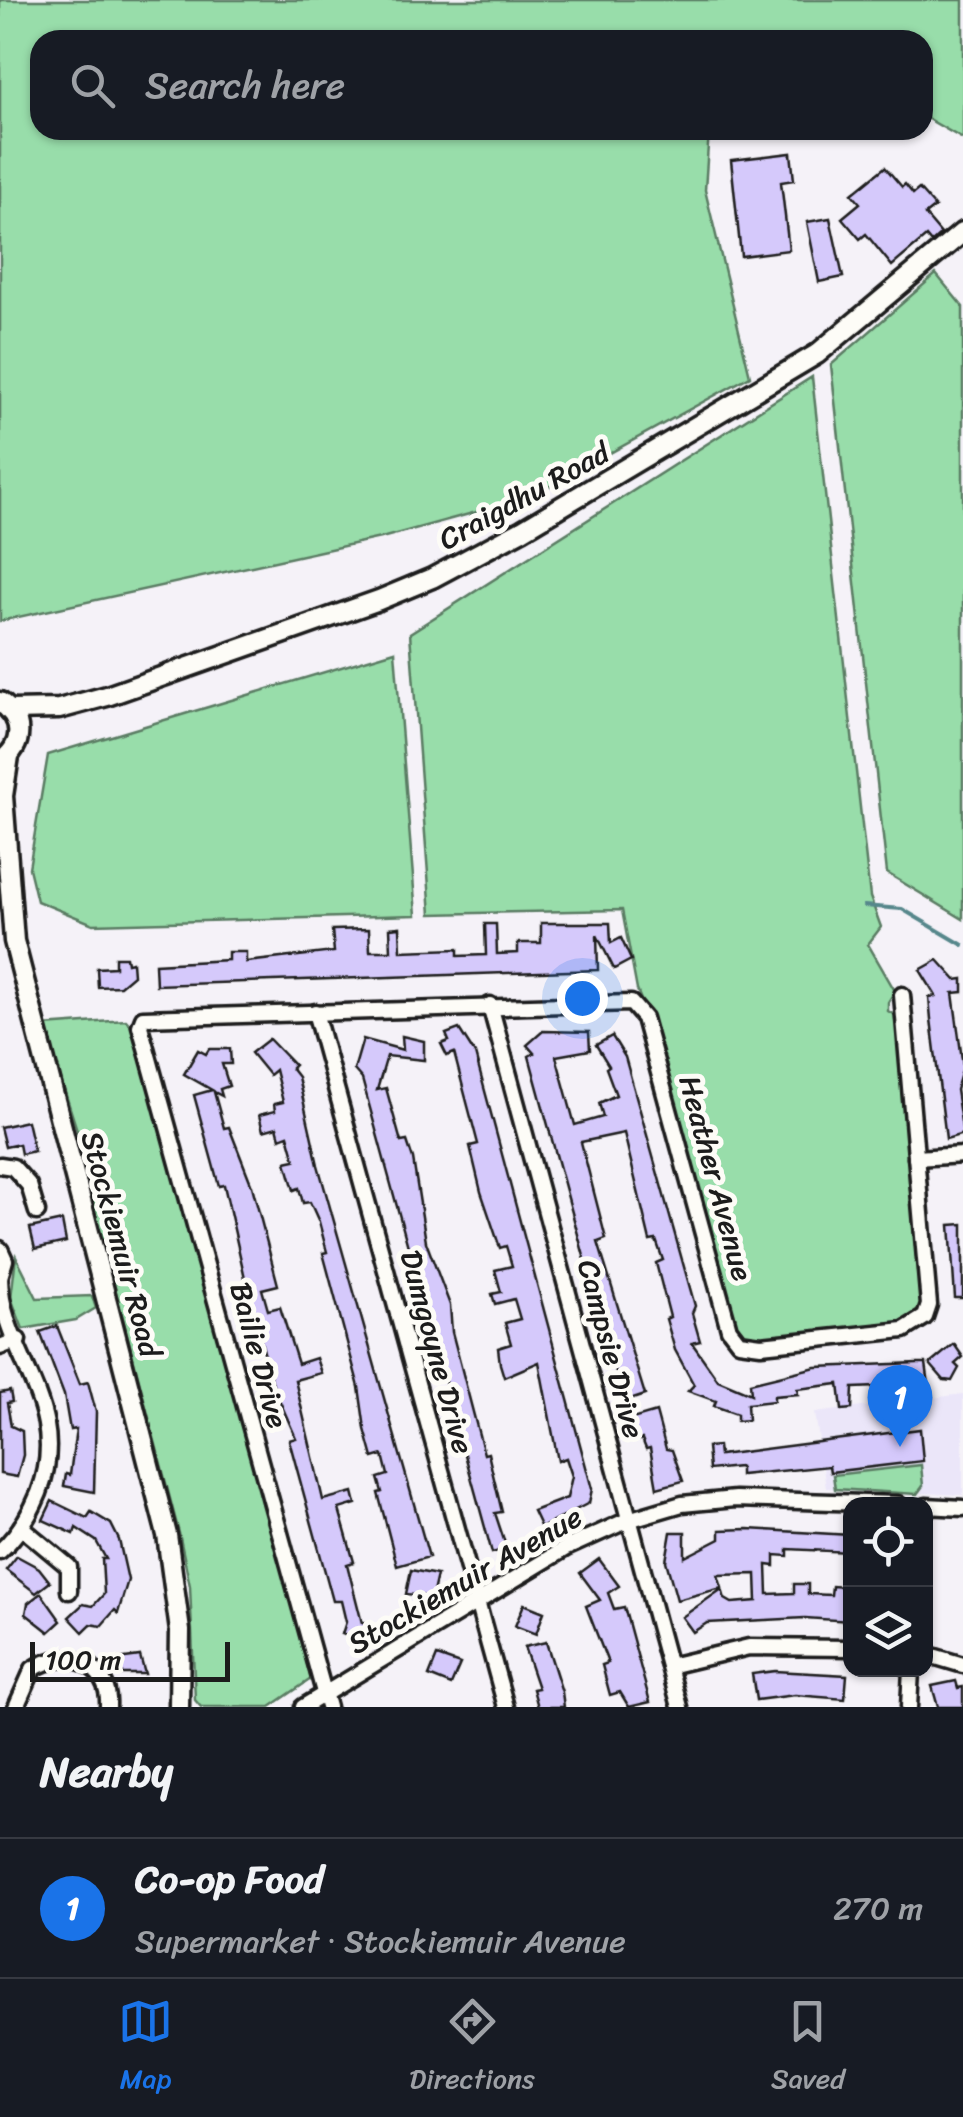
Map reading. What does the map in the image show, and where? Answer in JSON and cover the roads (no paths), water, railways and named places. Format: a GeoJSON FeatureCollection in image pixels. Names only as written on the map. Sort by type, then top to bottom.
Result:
{"type":"FeatureCollection","features":[{"type":"Feature","properties":{"kind":"main road","name":"Craigdhu Road"},"geometry":{"type":"LineString","coordinates":[[19,737],[59,709],[432,578],[628,470],[817,354],[963,232]]}},
{"type":"Feature","properties":{"kind":"main road","name":"Craigdhu Road"},"geometry":{"type":"LineString","coordinates":[[6,706],[59,709]]}},
{"type":"Feature","properties":{"kind":"main road"},"geometry":{"type":"LineString","coordinates":[[6,706],[19,737]]}},
{"type":"Feature","properties":{"kind":"main road","name":"Stockiemuir Road"},"geometry":{"type":"LineString","coordinates":[[19,737],[5,759],[1,794],[14,941],[167,1534],[180,1631],[180,1707]]}},
{"type":"Feature","properties":{"kind":"street","name":"Heather Avenue"},"geometry":{"type":"LineString","coordinates":[[143,1018],[621,1002],[638,1008],[729,1329],[746,1345],[904,1330],[925,1317],[930,1305],[902,995]]}},
{"type":"Feature","properties":{"kind":"street","name":"Campsie Drive"},"geometry":{"type":"LineString","coordinates":[[490,1005],[680,1707]]}},
{"type":"Feature","properties":{"kind":"street","name":"Dumgoyne Drive"},"geometry":{"type":"LineString","coordinates":[[316,1012],[506,1707]]}},
{"type":"Feature","properties":{"kind":"street","name":"Bailie Drive"},"geometry":{"type":"LineString","coordinates":[[143,1018],[140,1026],[325,1701]]}},
{"type":"Feature","properties":{"kind":"street"},"geometry":{"type":"LineString","coordinates":[[916,1158],[963,1155]]}},
{"type":"Feature","properties":{"kind":"street"},"geometry":{"type":"LineString","coordinates":[[0,1165],[14,1167],[29,1185],[36,1212]]}},
{"type":"Feature","properties":{"kind":"street"},"geometry":{"type":"LineString","coordinates":[[0,1249],[6,1260],[0,1276],[0,1297],[39,1391],[48,1439],[46,1473],[21,1528],[0,1551]]}},
{"type":"Feature","properties":{"kind":"street"},"geometry":{"type":"LineString","coordinates":[[0,1348],[18,1340]]}},
{"type":"Feature","properties":{"kind":"street","name":"Stockiemuir Avenue"},"geometry":{"type":"LineString","coordinates":[[303,1707],[325,1701],[566,1548],[628,1520],[682,1504],[735,1498],[843,1502]]}},
{"type":"Feature","properties":{"kind":"street"},"geometry":{"type":"LineString","coordinates":[[933,1506],[963,1508]]}},
{"type":"Feature","properties":{"kind":"street"},"geometry":{"type":"LineString","coordinates":[[21,1528],[70,1567]]}},
{"type":"Feature","properties":{"kind":"street"},"geometry":{"type":"LineString","coordinates":[[70,1567],[86,1560]]}},
{"type":"Feature","properties":{"kind":"street"},"geometry":{"type":"LineString","coordinates":[[69,1591],[70,1567]]}},
{"type":"Feature","properties":{"kind":"street"},"geometry":{"type":"LineString","coordinates":[[669,1666],[749,1647],[843,1648]]}},
{"type":"Feature","properties":{"kind":"street"},"geometry":{"type":"LineString","coordinates":[[16,1707],[33,1668],[63,1656],[91,1665],[106,1685],[108,1707]]}},
{"type":"Feature","properties":{"kind":"street"},"geometry":{"type":"LineString","coordinates":[[933,1656],[963,1664]]}},
{"type":"Feature","properties":{"kind":"street"},"geometry":{"type":"LineString","coordinates":[[908,1707],[910,1677]]}},
{"type":"Feature","properties":{"kind":"waterway"},"geometry":{"type":"LineString","coordinates":[[864,906],[902,909],[963,945]]}},
{"type":"Feature","properties":{"kind":"place","name":"Co-op Food"},"geometry":{"type":"Point","coordinates":[900,1447]}}]}
